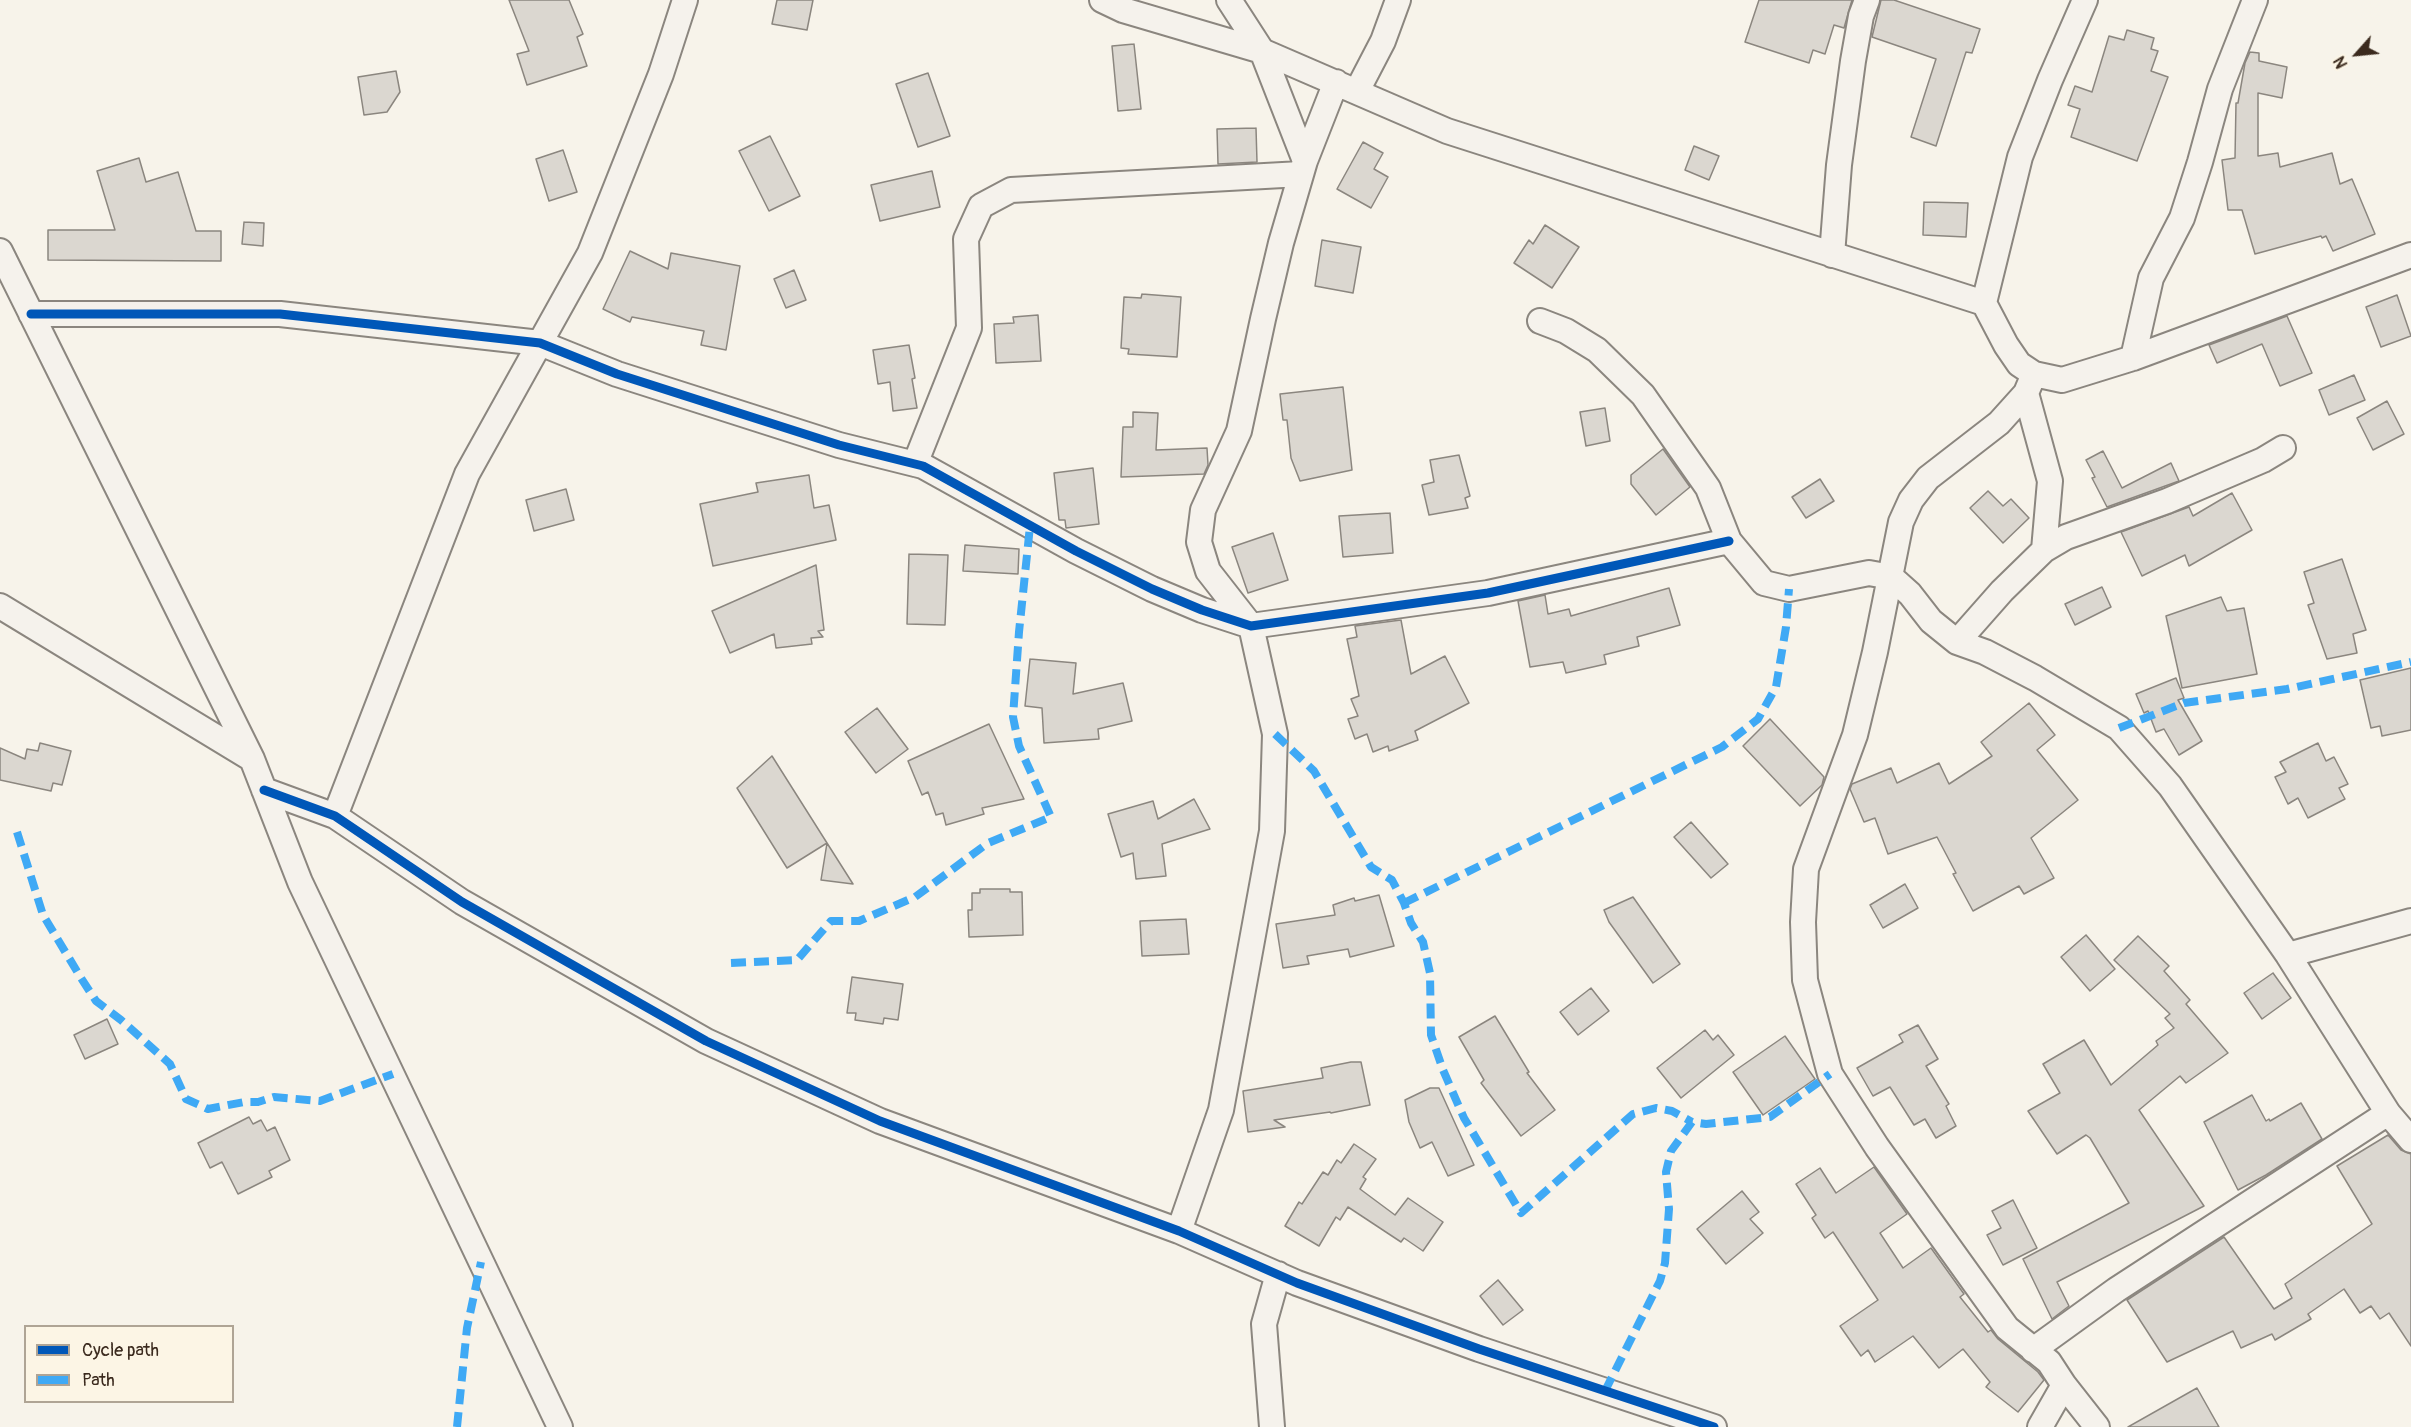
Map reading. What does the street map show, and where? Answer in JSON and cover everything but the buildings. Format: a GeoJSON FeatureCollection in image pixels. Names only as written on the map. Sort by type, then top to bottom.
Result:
{"type":"FeatureCollection","features":[{"type":"Feature","properties":{"kind":"street"},"geometry":{"type":"LineString","coordinates":[[335,816],[467,474],[590,253],[661,74],[685,0]]}},
{"type":"Feature","properties":{"kind":"street"},"geometry":{"type":"LineString","coordinates":[[1102,0],[1123,9],[1262,51],[1447,131],[1984,303]]}},
{"type":"Feature","properties":{"kind":"street"},"geometry":{"type":"LineString","coordinates":[[1229,0],[1262,51],[1303,168]]}},
{"type":"Feature","properties":{"kind":"street"},"geometry":{"type":"LineString","coordinates":[[1179,1232],[1221,1110],[1272,831],[1275,734],[1251,626],[1208,571],[1199,542],[1203,510],[1239,431],[1263,319],[1303,168],[1346,87],[1383,41],[1398,0]]}},
{"type":"Feature","properties":{"kind":"street"},"geometry":{"type":"LineString","coordinates":[[1832,255],[1839,165],[1851,73],[1861,16],[1867,0]]}},
{"type":"Feature","properties":{"kind":"street"},"geometry":{"type":"LineString","coordinates":[[2044,549],[2050,481],[2030,384],[1984,303],[2020,157],[2085,0]]}},
{"type":"Feature","properties":{"kind":"street"},"geometry":{"type":"LineString","coordinates":[[2133,358],[2151,278],[2182,218],[2220,89],[2255,0]]}},
{"type":"Feature","properties":{"kind":"street"},"geometry":{"type":"LineString","coordinates":[[915,464],[969,328],[966,239],[981,206],[1011,190],[1303,168]]}},
{"type":"Feature","properties":{"kind":"street"},"geometry":{"type":"LineString","coordinates":[[0,251],[252,759],[300,882],[560,1427]]}},
{"type":"Feature","properties":{"kind":"street"},"geometry":{"type":"LineString","coordinates":[[2097,1427],[2049,1362],[2007,1328],[1877,1148],[1830,1074],[1805,980],[1803,922],[1806,869],[1855,735],[1891,577],[1901,522],[1911,500],[1928,478],[1999,423],[2030,384],[2062,380],[2133,358],[2411,255]]}},
{"type":"Feature","properties":{"kind":"street"},"geometry":{"type":"LineString","coordinates":[[31,314],[280,314],[540,343],[617,374],[839,445],[915,464],[950,480],[1076,551],[1152,589],[1202,610],[1251,626],[1488,592],[1729,541]]}},
{"type":"Feature","properties":{"kind":"street"},"geometry":{"type":"LineString","coordinates":[[1540,321],[1566,331],[1597,350],[1643,394],[1708,488],[1729,541],[1764,583],[1789,589],[1869,573],[1891,577],[1910,594],[1931,621],[1957,642],[1985,652],[2035,678],[2119,728],[2170,786],[2288,955],[2388,1113],[2411,1140]]}},
{"type":"Feature","properties":{"kind":"street"},"geometry":{"type":"LineString","coordinates":[[1957,642],[2002,591],[2044,549],[2066,537],[2167,501],[2263,460],[2283,448]]}},
{"type":"Feature","properties":{"kind":"street"},"geometry":{"type":"LineString","coordinates":[[0,606],[252,759]]}},
{"type":"Feature","properties":{"kind":"street"},"geometry":{"type":"LineString","coordinates":[[264,790],[335,816],[462,902],[706,1041],[880,1121],[1179,1232],[1278,1274],[1479,1349],[1714,1427]]}},
{"type":"Feature","properties":{"kind":"street"},"geometry":{"type":"LineString","coordinates":[[2288,955],[2411,921]]}},
{"type":"Feature","properties":{"kind":"street"},"geometry":{"type":"LineString","coordinates":[[2033,1350],[2116,1290],[2388,1113]]}},
{"type":"Feature","properties":{"kind":"street"},"geometry":{"type":"LineString","coordinates":[[1272,1427],[1264,1324],[1278,1274]]}},
{"type":"Feature","properties":{"kind":"street"},"geometry":{"type":"LineString","coordinates":[[2040,1427],[2064,1385]]}},
{"type":"Feature","properties":{"kind":"marked path"},"geometry":{"type":"LineString","coordinates":[[731,963],[797,960],[831,921],[859,921],[915,897],[988,843],[1051,817],[1019,746],[1013,717],[1030,526]]}},
{"type":"Feature","properties":{"kind":"marked path"},"geometry":{"type":"LineString","coordinates":[[1404,903],[1722,747],[1758,719],[1776,687],[1786,627],[1789,589]]}},
{"type":"Feature","properties":{"kind":"marked path"},"geometry":{"type":"LineString","coordinates":[[2119,728],[2184,703],[2287,689],[2411,662]]}},
{"type":"Feature","properties":{"kind":"marked path"},"geometry":{"type":"LineString","coordinates":[[1275,734],[1314,771],[1371,867],[1392,880],[1404,903],[1411,923],[1423,942],[1430,973],[1431,1035],[1443,1070],[1464,1118],[1521,1213],[1633,1114],[1656,1108],[1672,1111],[1692,1122]]}},
{"type":"Feature","properties":{"kind":"marked path"},"geometry":{"type":"LineString","coordinates":[[17,832],[43,915],[81,978],[96,1001],[170,1064],[186,1099],[208,1109],[244,1102],[258,1102],[274,1097],[320,1101],[393,1074]]}},
{"type":"Feature","properties":{"kind":"marked path"},"geometry":{"type":"LineString","coordinates":[[1605,1391],[1660,1281],[1665,1263],[1669,1209],[1666,1172],[1671,1151],[1692,1122],[1706,1124],[1770,1117],[1830,1074]]}},
{"type":"Feature","properties":{"kind":"marked path"},"geometry":{"type":"LineString","coordinates":[[457,1427],[467,1328],[481,1262]]}},
{"type":"Feature","properties":{"kind":"cycle path"},"geometry":{"type":"LineString","coordinates":[[31,314],[280,314],[540,343],[617,374],[839,445],[923,466],[1076,551],[1152,589],[1202,610],[1251,626],[1488,593],[1729,541]]}},
{"type":"Feature","properties":{"kind":"cycle path"},"geometry":{"type":"LineString","coordinates":[[264,790],[335,816],[462,902],[706,1041],[880,1121],[1179,1231],[1297,1283],[1479,1349],[1714,1427]]}}]}
